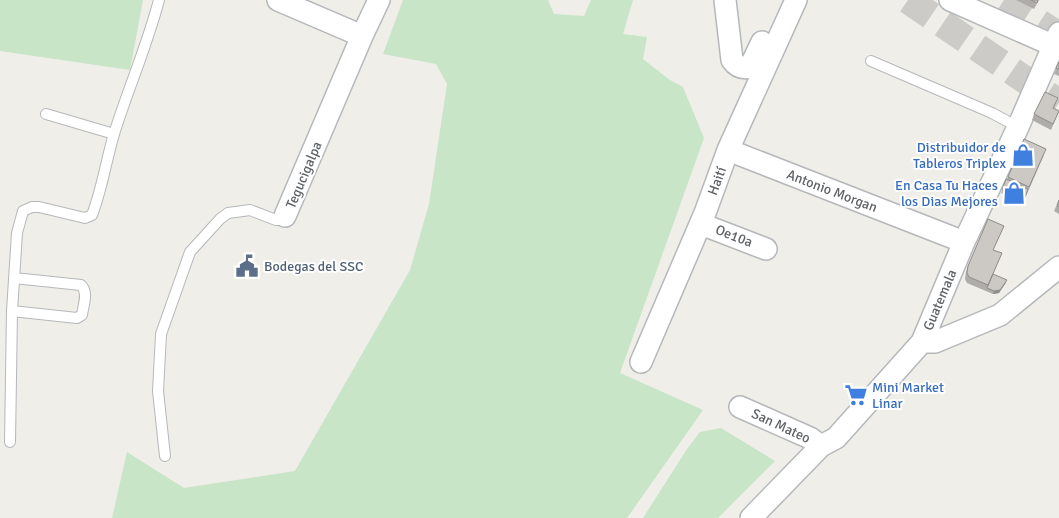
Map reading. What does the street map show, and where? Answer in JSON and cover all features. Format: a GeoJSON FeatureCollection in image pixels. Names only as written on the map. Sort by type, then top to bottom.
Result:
{"type":"FeatureCollection","features":[{"type":"Feature","properties":{"kind":"street"},"geometry":{"type":"LineString","coordinates":[[278,0],[362,36]]}},
{"type":"Feature","properties":{"kind":"street","name":"Tegucigalpa"},"geometry":{"type":"LineString","coordinates":[[285,216],[379,0]]}},
{"type":"Feature","properties":{"kind":"street"},"geometry":{"type":"LineString","coordinates":[[725,0],[732,60],[740,67],[750,67],[784,0]]}},
{"type":"Feature","properties":{"kind":"street","name":"Haití"},"geometry":{"type":"LineString","coordinates":[[641,362],[701,224],[728,150],[796,0]]}},
{"type":"Feature","properties":{"kind":"street"},"geometry":{"type":"LineString","coordinates":[[950,0],[1057,42]]}},
{"type":"Feature","properties":{"kind":"street","name":"Guatemala"},"geometry":{"type":"LineString","coordinates":[[751,518],[821,446],[836,438],[922,342],[964,242],[1057,42]]}},
{"type":"Feature","properties":{"kind":"street","name":"Antonio Morgan"},"geometry":{"type":"LineString","coordinates":[[728,150],[964,242]]}},
{"type":"Feature","properties":{"kind":"street","name":"Oe10a"},"geometry":{"type":"LineString","coordinates":[[701,224],[766,249]]}},
{"type":"Feature","properties":{"kind":"street"},"geometry":{"type":"LineString","coordinates":[[922,342],[935,342],[1000,315],[1059,267]]}},
{"type":"Feature","properties":{"kind":"street","name":"San Mateo"},"geometry":{"type":"LineString","coordinates":[[740,407],[810,438],[821,446]]}},
{"type":"Feature","properties":{"kind":"lane"},"geometry":{"type":"LineString","coordinates":[[10,442],[12,311],[17,232],[23,211],[32,207],[85,218],[92,215],[98,200],[114,134],[151,30],[159,0]]}},
{"type":"Feature","properties":{"kind":"lane"},"geometry":{"type":"LineString","coordinates":[[870,61],[992,113],[1018,127]]}},
{"type":"Feature","properties":{"kind":"lane"},"geometry":{"type":"LineString","coordinates":[[46,114],[114,134]]}},
{"type":"Feature","properties":{"kind":"lane","name":"Tegucigalpa"},"geometry":{"type":"LineString","coordinates":[[165,456],[158,391],[161,334],[190,252],[220,219],[228,213],[250,210],[276,220],[280,220],[285,216]]}},
{"type":"Feature","properties":{"kind":"lane"},"geometry":{"type":"LineString","coordinates":[[12,311],[77,318],[82,315],[85,293],[81,285],[14,278]]}},
{"type":"Feature","properties":{"kind":"green space"},"geometry":{"type":"Polygon","coordinates":[[[0,0],[143,0],[130,70],[0,51],[0,0]]]}},
{"type":"Feature","properties":{"kind":"green space"},"geometry":{"type":"Polygon","coordinates":[[[403,0],[548,0],[554,14],[584,16],[591,0],[633,0],[623,34],[647,37],[643,59],[670,80],[683,87],[704,138],[620,373],[703,410],[627,518],[112,518],[127,452],[184,488],[295,471],[410,270],[429,204],[447,84],[436,64],[383,54],[403,0]]]}},
{"type":"Feature","properties":{"kind":"green space"},"geometry":{"type":"Polygon","coordinates":[[[721,428],[775,461],[718,518],[643,518],[700,432],[721,428]]]}},
{"type":"Feature","properties":{"kind":"building"},"geometry":{"type":"Polygon","coordinates":[[[1045,92],[1058,98],[1053,108],[1059,111],[1053,124],[1034,114],[1045,92]]]}},
{"type":"Feature","properties":{"kind":"building"},"geometry":{"type":"Polygon","coordinates":[[[1024,139],[1046,149],[1029,187],[1008,177],[1024,139]]]}},
{"type":"Feature","properties":{"kind":"building","name":"En Casa Tu Haces los Dias Mejores"},"geometry":{"type":"Polygon","coordinates":[[[1006,179],[1028,189],[1024,200],[1002,190],[1006,179]]]}},
{"type":"Feature","properties":{"kind":"building"},"geometry":{"type":"Polygon","coordinates":[[[988,219],[1004,226],[993,250],[1002,253],[988,285],[969,277],[967,273],[968,266],[988,219]]]}},
{"type":"Feature","properties":{"kind":"building"},"geometry":{"type":"Polygon","coordinates":[[[993,274],[1007,280],[1000,290],[994,291],[987,288],[993,274]]]}},
{"type":"Feature","properties":{"kind":"tunnel"},"geometry":{"type":"LineString","coordinates":[[908,0],[1059,103]]}},
{"type":"Feature","properties":{"kind":"tunnel"},"geometry":{"type":"LineString","coordinates":[[1004,0],[1059,36]]}},
{"type":"Feature","properties":{"kind":"place","name":"Distribuidor de Tableros Triplex"},"geometry":{"type":"Point","coordinates":[1023,155]}},
{"type":"Feature","properties":{"kind":"place","name":"En Casa Tu Haces los Dias Mejores"},"geometry":{"type":"Point","coordinates":[1014,193]}},
{"type":"Feature","properties":{"kind":"place","name":"Bodegas del SSC"},"geometry":{"type":"Point","coordinates":[247,266]}},
{"type":"Feature","properties":{"kind":"place","name":"Mini Market Linar"},"geometry":{"type":"Point","coordinates":[856,395]}}]}
